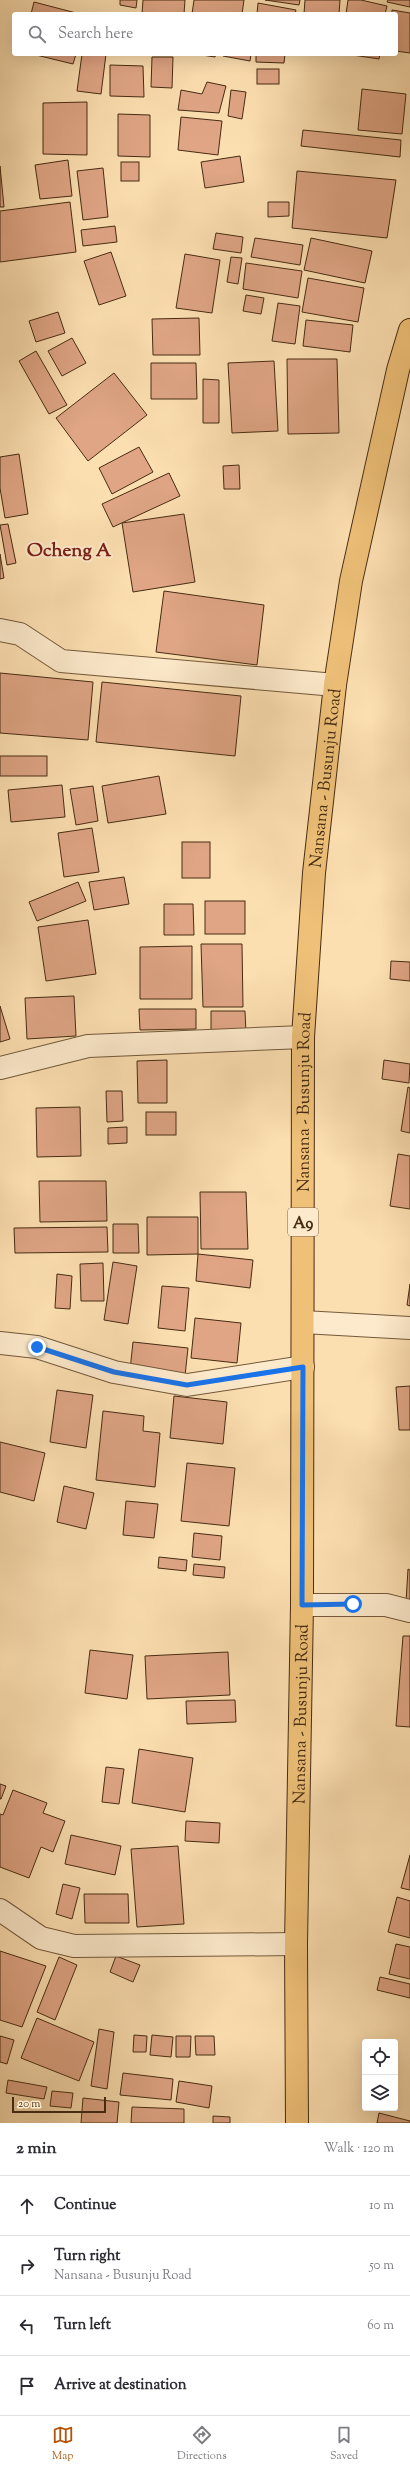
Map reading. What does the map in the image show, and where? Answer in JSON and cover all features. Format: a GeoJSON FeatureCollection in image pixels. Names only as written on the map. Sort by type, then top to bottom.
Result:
{"type":"FeatureCollection","features":[{"type":"Feature","properties":{"kind":"main road","name":"Nansana - Busunju Road"},"geometry":{"type":"LineString","coordinates":[[296,2123],[296,1944],[302,1605],[303,1037],[314,874],[335,685],[352,581],[398,370],[410,330]]}},
{"type":"Feature","properties":{"kind":"street"},"geometry":{"type":"LineString","coordinates":[[0,630],[20,634],[61,661],[335,685]]}},
{"type":"Feature","properties":{"kind":"street"},"geometry":{"type":"LineString","coordinates":[[0,1068],[88,1046],[303,1037]]}},
{"type":"Feature","properties":{"kind":"street"},"geometry":{"type":"LineString","coordinates":[[303,1322],[410,1328]]}},
{"type":"Feature","properties":{"kind":"street"},"geometry":{"type":"LineString","coordinates":[[0,1343],[37,1347],[114,1372],[187,1385],[303,1367]]}},
{"type":"Feature","properties":{"kind":"street"},"geometry":{"type":"LineString","coordinates":[[302,1605],[386,1605],[410,1611]]}},
{"type":"Feature","properties":{"kind":"street"},"geometry":{"type":"LineString","coordinates":[[0,1910],[41,1938],[74,1946],[296,1944]]}},
{"type":"Feature","properties":{"kind":"building"},"geometry":{"type":"Polygon","coordinates":[[[120,0],[137,0],[136,8],[120,5],[120,0]]]}},
{"type":"Feature","properties":{"kind":"building"},"geometry":{"type":"Polygon","coordinates":[[[143,0],[185,0],[184,12],[142,12],[143,0]]]}},
{"type":"Feature","properties":{"kind":"building"},"geometry":{"type":"Polygon","coordinates":[[[194,0],[244,0],[242,12],[192,12],[194,0]]]}},
{"type":"Feature","properties":{"kind":"building"},"geometry":{"type":"Polygon","coordinates":[[[265,0],[300,0],[299,5],[265,0]]]}},
{"type":"Feature","properties":{"kind":"building"},"geometry":{"type":"Polygon","coordinates":[[[305,0],[340,0],[339,12],[304,12],[305,0]]]}},
{"type":"Feature","properties":{"kind":"building"},"geometry":{"type":"Polygon","coordinates":[[[348,0],[361,0],[387,6],[386,12],[346,12],[348,0]]]}},
{"type":"Feature","properties":{"kind":"building"},"geometry":{"type":"Polygon","coordinates":[[[388,0],[410,0],[410,7],[387,2],[388,0]]]}},
{"type":"Feature","properties":{"kind":"building"},"geometry":{"type":"Polygon","coordinates":[[[34,2],[72,12],[32,12],[34,2]]]}},
{"type":"Feature","properties":{"kind":"building"},"geometry":{"type":"Polygon","coordinates":[[[258,3],[296,10],[296,12],[257,12],[258,3]]]}},
{"type":"Feature","properties":{"kind":"building"},"geometry":{"type":"Polygon","coordinates":[[[392,10],[410,13],[410,53],[398,51],[398,12],[392,12],[392,10]]]}},
{"type":"Feature","properties":{"kind":"building"},"geometry":{"type":"Polygon","coordinates":[[[40,56],[75,56],[73,64],[40,56]]]}},
{"type":"Feature","properties":{"kind":"building"},"geometry":{"type":"Polygon","coordinates":[[[82,56],[106,56],[101,94],[77,91],[82,56]]]}},
{"type":"Feature","properties":{"kind":"building"},"geometry":{"type":"Polygon","coordinates":[[[223,56],[251,56],[250,61],[223,56]]]}},
{"type":"Feature","properties":{"kind":"building"},"geometry":{"type":"Polygon","coordinates":[[[256,56],[285,56],[284,63],[256,62],[256,56]]]}},
{"type":"Feature","properties":{"kind":"building"},"geometry":{"type":"Polygon","coordinates":[[[359,56],[380,56],[379,59],[359,56]]]}},
{"type":"Feature","properties":{"kind":"building"},"geometry":{"type":"Polygon","coordinates":[[[152,57],[173,57],[172,88],[151,87],[152,57]]]}},
{"type":"Feature","properties":{"kind":"building"},"geometry":{"type":"Polygon","coordinates":[[[110,65],[143,66],[144,97],[110,96],[110,65]]]}},
{"type":"Feature","properties":{"kind":"building"},"geometry":{"type":"Polygon","coordinates":[[[257,69],[279,69],[279,84],[257,84],[257,69]]]}},
{"type":"Feature","properties":{"kind":"building"},"geometry":{"type":"Polygon","coordinates":[[[207,82],[226,86],[219,113],[178,110],[181,90],[202,94],[207,82]]]}},
{"type":"Feature","properties":{"kind":"building"},"geometry":{"type":"Polygon","coordinates":[[[362,89],[406,94],[402,134],[358,130],[362,89]]]}},
{"type":"Feature","properties":{"kind":"building"},"geometry":{"type":"Polygon","coordinates":[[[231,90],[246,92],[242,119],[228,116],[231,90]]]}},
{"type":"Feature","properties":{"kind":"building"},"geometry":{"type":"Polygon","coordinates":[[[87,102],[87,155],[43,154],[43,103],[87,102]]]}},
{"type":"Feature","properties":{"kind":"building"},"geometry":{"type":"Polygon","coordinates":[[[118,114],[150,115],[150,157],[118,156],[118,114]]]}},
{"type":"Feature","properties":{"kind":"building"},"geometry":{"type":"Polygon","coordinates":[[[181,117],[222,121],[218,155],[178,150],[181,117]]]}},
{"type":"Feature","properties":{"kind":"building"},"geometry":{"type":"Polygon","coordinates":[[[303,130],[401,140],[400,157],[301,146],[303,130]]]}},
{"type":"Feature","properties":{"kind":"building"},"geometry":{"type":"Polygon","coordinates":[[[240,156],[244,182],[205,188],[201,162],[240,156]]]}},
{"type":"Feature","properties":{"kind":"building"},"geometry":{"type":"Polygon","coordinates":[[[68,160],[72,196],[40,199],[35,165],[68,160]]]}},
{"type":"Feature","properties":{"kind":"building"},"geometry":{"type":"Polygon","coordinates":[[[121,162],[139,162],[139,181],[121,181],[121,162]]]}},
{"type":"Feature","properties":{"kind":"building"},"geometry":{"type":"Polygon","coordinates":[[[0,166],[4,207],[0,207],[0,166]]]}},
{"type":"Feature","properties":{"kind":"building"},"geometry":{"type":"Polygon","coordinates":[[[103,168],[108,217],[83,220],[77,171],[103,168]]]}},
{"type":"Feature","properties":{"kind":"building"},"geometry":{"type":"Polygon","coordinates":[[[297,171],[396,180],[387,238],[292,228],[297,171]]]}},
{"type":"Feature","properties":{"kind":"building"},"geometry":{"type":"Polygon","coordinates":[[[70,202],[76,252],[0,262],[0,211],[70,202]]]}},
{"type":"Feature","properties":{"kind":"building"},"geometry":{"type":"Polygon","coordinates":[[[268,202],[289,202],[289,216],[268,217],[268,202]]]}},
{"type":"Feature","properties":{"kind":"building"},"geometry":{"type":"Polygon","coordinates":[[[115,226],[117,242],[83,246],[81,230],[115,226]]]}},
{"type":"Feature","properties":{"kind":"building"},"geometry":{"type":"Polygon","coordinates":[[[216,233],[243,237],[241,253],[213,249],[216,233]]]}},
{"type":"Feature","properties":{"kind":"building"},"geometry":{"type":"Polygon","coordinates":[[[255,238],[303,245],[300,265],[251,257],[255,238]]]}},
{"type":"Feature","properties":{"kind":"building"},"geometry":{"type":"Polygon","coordinates":[[[311,238],[372,251],[365,283],[304,270],[311,238]]]}},
{"type":"Feature","properties":{"kind":"building"},"geometry":{"type":"Polygon","coordinates":[[[111,252],[126,296],[99,305],[84,261],[111,252]]]}},
{"type":"Feature","properties":{"kind":"building"},"geometry":{"type":"Polygon","coordinates":[[[185,254],[220,260],[212,313],[176,308],[185,254]]]}},
{"type":"Feature","properties":{"kind":"building"},"geometry":{"type":"Polygon","coordinates":[[[231,257],[242,258],[238,284],[227,282],[231,257]]]}},
{"type":"Feature","properties":{"kind":"building"},"geometry":{"type":"Polygon","coordinates":[[[246,263],[302,271],[298,298],[243,289],[246,263]]]}},
{"type":"Feature","properties":{"kind":"building"},"geometry":{"type":"Polygon","coordinates":[[[308,278],[364,288],[358,322],[302,312],[308,278]]]}},
{"type":"Feature","properties":{"kind":"building"},"geometry":{"type":"Polygon","coordinates":[[[246,295],[264,298],[261,314],[243,311],[246,295]]]}},
{"type":"Feature","properties":{"kind":"building"},"geometry":{"type":"Polygon","coordinates":[[[278,303],[300,306],[295,344],[272,341],[278,303]]]}},
{"type":"Feature","properties":{"kind":"building"},"geometry":{"type":"Polygon","coordinates":[[[58,312],[65,333],[36,342],[29,321],[58,312]]]}},
{"type":"Feature","properties":{"kind":"building"},"geometry":{"type":"Polygon","coordinates":[[[199,318],[200,355],[153,355],[152,319],[199,318]]]}},
{"type":"Feature","properties":{"kind":"building"},"geometry":{"type":"Polygon","coordinates":[[[306,320],[353,325],[350,352],[303,346],[306,320]]]}},
{"type":"Feature","properties":{"kind":"building"},"geometry":{"type":"Polygon","coordinates":[[[72,338],[86,363],[62,376],[48,351],[72,338]]]}},
{"type":"Feature","properties":{"kind":"building"},"geometry":{"type":"Polygon","coordinates":[[[36,351],[67,405],[49,414],[19,361],[36,351]]]}},
{"type":"Feature","properties":{"kind":"building"},"geometry":{"type":"Polygon","coordinates":[[[287,359],[337,359],[339,433],[288,434],[287,359]]]}},
{"type":"Feature","properties":{"kind":"building"},"geometry":{"type":"Polygon","coordinates":[[[274,361],[278,431],[232,433],[228,363],[274,361]]]}},
{"type":"Feature","properties":{"kind":"building"},"geometry":{"type":"Polygon","coordinates":[[[151,363],[196,363],[197,399],[151,399],[151,363]]]}},
{"type":"Feature","properties":{"kind":"building"},"geometry":{"type":"Polygon","coordinates":[[[114,373],[147,415],[88,461],[56,418],[114,373]]]}},
{"type":"Feature","properties":{"kind":"building"},"geometry":{"type":"Polygon","coordinates":[[[203,379],[219,380],[219,423],[203,423],[203,379]]]}},
{"type":"Feature","properties":{"kind":"building"},"geometry":{"type":"Polygon","coordinates":[[[139,447],[153,472],[112,494],[99,468],[139,447]]]}},
{"type":"Feature","properties":{"kind":"building"},"geometry":{"type":"Polygon","coordinates":[[[19,454],[28,514],[5,518],[0,488],[0,457],[19,454]]]}},
{"type":"Feature","properties":{"kind":"building"},"geometry":{"type":"Polygon","coordinates":[[[239,465],[240,489],[224,489],[223,466],[239,465]]]}},
{"type":"Feature","properties":{"kind":"building"},"geometry":{"type":"Polygon","coordinates":[[[169,473],[180,496],[113,527],[102,504],[169,473]]]}},
{"type":"Feature","properties":{"kind":"building"},"geometry":{"type":"Polygon","coordinates":[[[184,514],[195,582],[133,592],[122,523],[184,514]]]}},
{"type":"Feature","properties":{"kind":"building"},"geometry":{"type":"Polygon","coordinates":[[[8,524],[16,563],[7,565],[0,525],[8,524]]]}},
{"type":"Feature","properties":{"kind":"building"},"geometry":{"type":"Polygon","coordinates":[[[0,554],[4,578],[0,579],[0,554]]]}},
{"type":"Feature","properties":{"kind":"building"},"geometry":{"type":"Polygon","coordinates":[[[164,591],[264,605],[257,665],[156,652],[164,591]]]}},
{"type":"Feature","properties":{"kind":"building"},"geometry":{"type":"Polygon","coordinates":[[[0,673],[93,682],[88,740],[0,733],[0,673]]]}},
{"type":"Feature","properties":{"kind":"building"},"geometry":{"type":"Polygon","coordinates":[[[102,682],[241,696],[235,756],[96,742],[102,682]]]}},
{"type":"Feature","properties":{"kind":"building"},"geometry":{"type":"Polygon","coordinates":[[[0,756],[47,756],[47,776],[0,776],[0,756]]]}},
{"type":"Feature","properties":{"kind":"building"},"geometry":{"type":"Polygon","coordinates":[[[159,776],[166,814],[108,823],[102,786],[159,776]]]}},
{"type":"Feature","properties":{"kind":"building"},"geometry":{"type":"Polygon","coordinates":[[[62,785],[65,817],[11,822],[8,790],[62,785]]]}},
{"type":"Feature","properties":{"kind":"building"},"geometry":{"type":"Polygon","coordinates":[[[93,786],[98,821],[76,825],[70,789],[93,786]]]}},
{"type":"Feature","properties":{"kind":"building"},"geometry":{"type":"Polygon","coordinates":[[[92,828],[99,872],[64,877],[58,833],[92,828]]]}},
{"type":"Feature","properties":{"kind":"building"},"geometry":{"type":"Polygon","coordinates":[[[182,842],[210,842],[210,878],[182,878],[182,842]]]}},
{"type":"Feature","properties":{"kind":"building"},"geometry":{"type":"Polygon","coordinates":[[[124,877],[129,904],[94,910],[89,882],[124,877]]]}},
{"type":"Feature","properties":{"kind":"building"},"geometry":{"type":"Polygon","coordinates":[[[78,882],[86,901],[37,921],[29,902],[78,882]]]}},
{"type":"Feature","properties":{"kind":"building"},"geometry":{"type":"Polygon","coordinates":[[[205,901],[245,901],[245,934],[205,934],[205,901]]]}},
{"type":"Feature","properties":{"kind":"building"},"geometry":{"type":"Polygon","coordinates":[[[164,904],[193,904],[194,935],[164,935],[164,904]]]}},
{"type":"Feature","properties":{"kind":"building"},"geometry":{"type":"Polygon","coordinates":[[[88,920],[96,974],[46,981],[38,927],[88,920]]]}},
{"type":"Feature","properties":{"kind":"building"},"geometry":{"type":"Polygon","coordinates":[[[201,944],[242,944],[243,1007],[203,1007],[201,944]]]}},
{"type":"Feature","properties":{"kind":"building"},"geometry":{"type":"Polygon","coordinates":[[[192,946],[192,999],[140,999],[140,947],[192,946]]]}},
{"type":"Feature","properties":{"kind":"building"},"geometry":{"type":"Polygon","coordinates":[[[391,961],[410,962],[410,981],[390,979],[391,961]]]}},
{"type":"Feature","properties":{"kind":"building"},"geometry":{"type":"Polygon","coordinates":[[[74,996],[76,1036],[27,1039],[25,998],[74,996]]]}},
{"type":"Feature","properties":{"kind":"building"},"geometry":{"type":"Polygon","coordinates":[[[0,1006],[10,1039],[0,1042],[0,1006]]]}},
{"type":"Feature","properties":{"kind":"building"},"geometry":{"type":"Polygon","coordinates":[[[139,1009],[196,1009],[196,1029],[140,1030],[139,1009]]]}},
{"type":"Feature","properties":{"kind":"building"},"geometry":{"type":"Polygon","coordinates":[[[211,1011],[245,1011],[246,1033],[211,1034],[211,1011]]]}},
{"type":"Feature","properties":{"kind":"building"},"geometry":{"type":"Polygon","coordinates":[[[167,1060],[167,1103],[138,1103],[137,1061],[167,1060]]]}},
{"type":"Feature","properties":{"kind":"building"},"geometry":{"type":"Polygon","coordinates":[[[384,1060],[410,1064],[409,1083],[382,1079],[384,1060]]]}},
{"type":"Feature","properties":{"kind":"building"},"geometry":{"type":"Polygon","coordinates":[[[408,1087],[410,1088],[410,1133],[401,1131],[408,1087]]]}},
{"type":"Feature","properties":{"kind":"building"},"geometry":{"type":"Polygon","coordinates":[[[106,1091],[122,1091],[123,1121],[107,1122],[106,1091]]]}},
{"type":"Feature","properties":{"kind":"building"},"geometry":{"type":"Polygon","coordinates":[[[80,1107],[81,1156],[37,1157],[36,1108],[80,1107]]]}},
{"type":"Feature","properties":{"kind":"building"},"geometry":{"type":"Polygon","coordinates":[[[146,1112],[176,1112],[176,1135],[146,1135],[146,1112]]]}},
{"type":"Feature","properties":{"kind":"building"},"geometry":{"type":"Polygon","coordinates":[[[127,1127],[127,1143],[108,1144],[108,1128],[127,1127]]]}},
{"type":"Feature","properties":{"kind":"building"},"geometry":{"type":"Polygon","coordinates":[[[398,1154],[410,1156],[410,1209],[390,1206],[398,1154]]]}},
{"type":"Feature","properties":{"kind":"building"},"geometry":{"type":"Polygon","coordinates":[[[39,1181],[106,1181],[107,1221],[40,1222],[39,1181]]]}},
{"type":"Feature","properties":{"kind":"building"},"geometry":{"type":"Polygon","coordinates":[[[200,1192],[246,1192],[248,1249],[201,1249],[200,1192]]]}},
{"type":"Feature","properties":{"kind":"building"},"geometry":{"type":"Polygon","coordinates":[[[147,1217],[198,1217],[198,1254],[147,1255],[147,1217]]]}},
{"type":"Feature","properties":{"kind":"building"},"geometry":{"type":"Polygon","coordinates":[[[113,1224],[138,1224],[139,1253],[113,1253],[113,1224]]]}},
{"type":"Feature","properties":{"kind":"building"},"geometry":{"type":"Polygon","coordinates":[[[107,1227],[108,1252],[15,1253],[14,1228],[107,1227]]]}},
{"type":"Feature","properties":{"kind":"building"},"geometry":{"type":"Polygon","coordinates":[[[198,1254],[253,1260],[250,1288],[196,1281],[198,1254]]]}},
{"type":"Feature","properties":{"kind":"building"},"geometry":{"type":"Polygon","coordinates":[[[113,1262],[137,1266],[128,1324],[104,1320],[113,1262]]]}},
{"type":"Feature","properties":{"kind":"building"},"geometry":{"type":"Polygon","coordinates":[[[103,1263],[104,1301],[81,1301],[80,1264],[103,1263]]]}},
{"type":"Feature","properties":{"kind":"building"},"geometry":{"type":"Polygon","coordinates":[[[57,1274],[72,1276],[70,1309],[55,1308],[57,1274]]]}},
{"type":"Feature","properties":{"kind":"building"},"geometry":{"type":"Polygon","coordinates":[[[410,1284],[410,1306],[407,1305],[410,1284]]]}},
{"type":"Feature","properties":{"kind":"building"},"geometry":{"type":"Polygon","coordinates":[[[162,1286],[189,1288],[185,1331],[158,1328],[162,1286]]]}},
{"type":"Feature","properties":{"kind":"building"},"geometry":{"type":"Polygon","coordinates":[[[195,1318],[241,1323],[237,1363],[191,1358],[195,1318]]]}},
{"type":"Feature","properties":{"kind":"building"},"geometry":{"type":"Polygon","coordinates":[[[133,1342],[188,1348],[185,1376],[130,1370],[133,1342]]]}},
{"type":"Feature","properties":{"kind":"building"},"geometry":{"type":"Polygon","coordinates":[[[410,1386],[410,1430],[399,1430],[396,1387],[410,1386]]]}},
{"type":"Feature","properties":{"kind":"building"},"geometry":{"type":"Polygon","coordinates":[[[57,1390],[93,1395],[86,1448],[50,1442],[57,1390]]]}},
{"type":"Feature","properties":{"kind":"building"},"geometry":{"type":"Polygon","coordinates":[[[174,1396],[227,1402],[223,1444],[170,1438],[174,1396]]]}},
{"type":"Feature","properties":{"kind":"building"},"geometry":{"type":"Polygon","coordinates":[[[103,1411],[144,1416],[143,1431],[160,1433],[155,1487],[96,1480],[103,1411]]]}},
{"type":"Feature","properties":{"kind":"building"},"geometry":{"type":"Polygon","coordinates":[[[0,1442],[45,1453],[34,1501],[0,1492],[0,1442]]]}},
{"type":"Feature","properties":{"kind":"building"},"geometry":{"type":"Polygon","coordinates":[[[187,1463],[235,1468],[229,1526],[181,1521],[187,1463]]]}},
{"type":"Feature","properties":{"kind":"building"},"geometry":{"type":"Polygon","coordinates":[[[64,1486],[94,1493],[86,1529],[57,1522],[64,1486]]]}},
{"type":"Feature","properties":{"kind":"building"},"geometry":{"type":"Polygon","coordinates":[[[126,1501],[158,1504],[154,1538],[123,1535],[126,1501]]]}},
{"type":"Feature","properties":{"kind":"building"},"geometry":{"type":"Polygon","coordinates":[[[194,1533],[222,1536],[220,1560],[192,1557],[194,1533]]]}},
{"type":"Feature","properties":{"kind":"building"},"geometry":{"type":"Polygon","coordinates":[[[159,1557],[187,1560],[186,1571],[158,1568],[159,1557]]]}},
{"type":"Feature","properties":{"kind":"building"},"geometry":{"type":"Polygon","coordinates":[[[194,1564],[225,1567],[224,1578],[193,1575],[194,1564]]]}},
{"type":"Feature","properties":{"kind":"building"},"geometry":{"type":"Polygon","coordinates":[[[408,1569],[410,1570],[410,1602],[406,1602],[408,1569]]]}},
{"type":"Feature","properties":{"kind":"building"},"geometry":{"type":"Polygon","coordinates":[[[403,1636],[410,1636],[410,1727],[396,1726],[403,1636]]]}},
{"type":"Feature","properties":{"kind":"building"},"geometry":{"type":"Polygon","coordinates":[[[90,1650],[133,1655],[127,1699],[85,1693],[90,1650]]]}},
{"type":"Feature","properties":{"kind":"building"},"geometry":{"type":"Polygon","coordinates":[[[228,1652],[230,1695],[147,1699],[145,1656],[228,1652]]]}},
{"type":"Feature","properties":{"kind":"building"},"geometry":{"type":"Polygon","coordinates":[[[235,1700],[236,1722],[187,1724],[186,1701],[235,1700]]]}},
{"type":"Feature","properties":{"kind":"building"},"geometry":{"type":"Polygon","coordinates":[[[139,1749],[193,1758],[185,1812],[132,1803],[139,1749]]]}},
{"type":"Feature","properties":{"kind":"building"},"geometry":{"type":"Polygon","coordinates":[[[106,1767],[124,1769],[119,1804],[102,1802],[106,1767]]]}},
{"type":"Feature","properties":{"kind":"building"},"geometry":{"type":"Polygon","coordinates":[[[0,1784],[6,1786],[1,1799],[0,1799],[0,1784]]]}},
{"type":"Feature","properties":{"kind":"building"},"geometry":{"type":"Polygon","coordinates":[[[13,1790],[47,1803],[43,1813],[65,1821],[53,1852],[41,1847],[29,1878],[0,1867],[0,1814],[3,1815],[13,1790]]]}},
{"type":"Feature","properties":{"kind":"building"},"geometry":{"type":"Polygon","coordinates":[[[186,1821],[220,1823],[219,1843],[185,1841],[186,1821]]]}},
{"type":"Feature","properties":{"kind":"building"},"geometry":{"type":"Polygon","coordinates":[[[71,1835],[121,1846],[115,1875],[65,1864],[71,1835]]]}},
{"type":"Feature","properties":{"kind":"building"},"geometry":{"type":"Polygon","coordinates":[[[178,1846],[184,1924],[137,1927],[131,1849],[178,1846]]]}},
{"type":"Feature","properties":{"kind":"building"},"geometry":{"type":"Polygon","coordinates":[[[410,1855],[410,1890],[401,1888],[410,1855]]]}},
{"type":"Feature","properties":{"kind":"building"},"geometry":{"type":"Polygon","coordinates":[[[63,1884],[80,1888],[72,1919],[56,1914],[63,1884]]]}},
{"type":"Feature","properties":{"kind":"building"},"geometry":{"type":"Polygon","coordinates":[[[84,1894],[128,1894],[129,1923],[85,1923],[84,1894]]]}},
{"type":"Feature","properties":{"kind":"building"},"geometry":{"type":"Polygon","coordinates":[[[397,1897],[410,1901],[410,1938],[388,1932],[397,1897]]]}},
{"type":"Feature","properties":{"kind":"building"},"geometry":{"type":"Polygon","coordinates":[[[396,1944],[410,1947],[410,1979],[389,1974],[396,1944]]]}},
{"type":"Feature","properties":{"kind":"building"},"geometry":{"type":"Polygon","coordinates":[[[0,1951],[46,1966],[22,2027],[0,2020],[0,1951]]]}},
{"type":"Feature","properties":{"kind":"building"},"geometry":{"type":"Polygon","coordinates":[[[116,1956],[140,1965],[133,1982],[110,1972],[116,1956]]]}},
{"type":"Feature","properties":{"kind":"building"},"geometry":{"type":"Polygon","coordinates":[[[59,1957],[77,1965],[55,2020],[37,2012],[59,1957]]]}},
{"type":"Feature","properties":{"kind":"building"},"geometry":{"type":"Polygon","coordinates":[[[380,1977],[410,1984],[410,1998],[377,1990],[380,1977]]]}},
{"type":"Feature","properties":{"kind":"building"},"geometry":{"type":"Polygon","coordinates":[[[37,2018],[94,2042],[79,2081],[21,2058],[37,2018]]]}},
{"type":"Feature","properties":{"kind":"building"},"geometry":{"type":"Polygon","coordinates":[[[99,2029],[114,2032],[107,2089],[91,2086],[99,2029]]]}},
{"type":"Feature","properties":{"kind":"building"},"geometry":{"type":"Polygon","coordinates":[[[134,2035],[147,2036],[146,2052],[133,2052],[134,2035]]]}},
{"type":"Feature","properties":{"kind":"building"},"geometry":{"type":"Polygon","coordinates":[[[152,2035],[173,2037],[171,2057],[150,2055],[152,2035]]]}},
{"type":"Feature","properties":{"kind":"building"},"geometry":{"type":"Polygon","coordinates":[[[0,2036],[14,2040],[7,2064],[0,2062],[0,2036]]]}},
{"type":"Feature","properties":{"kind":"building"},"geometry":{"type":"Polygon","coordinates":[[[176,2036],[191,2036],[190,2057],[176,2057],[176,2036]]]}},
{"type":"Feature","properties":{"kind":"building"},"geometry":{"type":"Polygon","coordinates":[[[195,2036],[214,2036],[215,2055],[196,2055],[195,2036]]]}},
{"type":"Feature","properties":{"kind":"building"},"geometry":{"type":"Polygon","coordinates":[[[123,2073],[173,2079],[171,2100],[120,2095],[123,2073]]]}},
{"type":"Feature","properties":{"kind":"building"},"geometry":{"type":"Polygon","coordinates":[[[8,2080],[47,2087],[44,2099],[6,2093],[8,2080]]]}},
{"type":"Feature","properties":{"kind":"building"},"geometry":{"type":"Polygon","coordinates":[[[179,2081],[212,2086],[209,2108],[176,2102],[179,2081]]]}},
{"type":"Feature","properties":{"kind":"building"},"geometry":{"type":"Polygon","coordinates":[[[52,2091],[73,2093],[71,2108],[50,2106],[52,2091]]]}},
{"type":"Feature","properties":{"kind":"building"},"geometry":{"type":"Polygon","coordinates":[[[83,2098],[119,2102],[117,2123],[81,2123],[83,2098]]]}},
{"type":"Feature","properties":{"kind":"building"},"geometry":{"type":"Polygon","coordinates":[[[132,2107],[184,2109],[184,2123],[131,2123],[132,2107]]]}},
{"type":"Feature","properties":{"kind":"building"},"geometry":{"type":"Polygon","coordinates":[[[379,2113],[410,2121],[410,2123],[377,2123],[379,2113]]]}},
{"type":"Feature","properties":{"kind":"building"},"geometry":{"type":"Polygon","coordinates":[[[213,2116],[230,2117],[230,2123],[213,2123],[213,2116]]]}},
{"type":"Feature","properties":{"kind":"district","name":"Ocheng A"},"geometry":{"type":"Point","coordinates":[69,549]}},
{"type":"Feature","properties":{"kind":"route"},"geometry":{"type":"LineString","coordinates":[[37,1347],[114,1372],[187,1385],[303,1367],[302,1605],[353,1604]]}}]}
